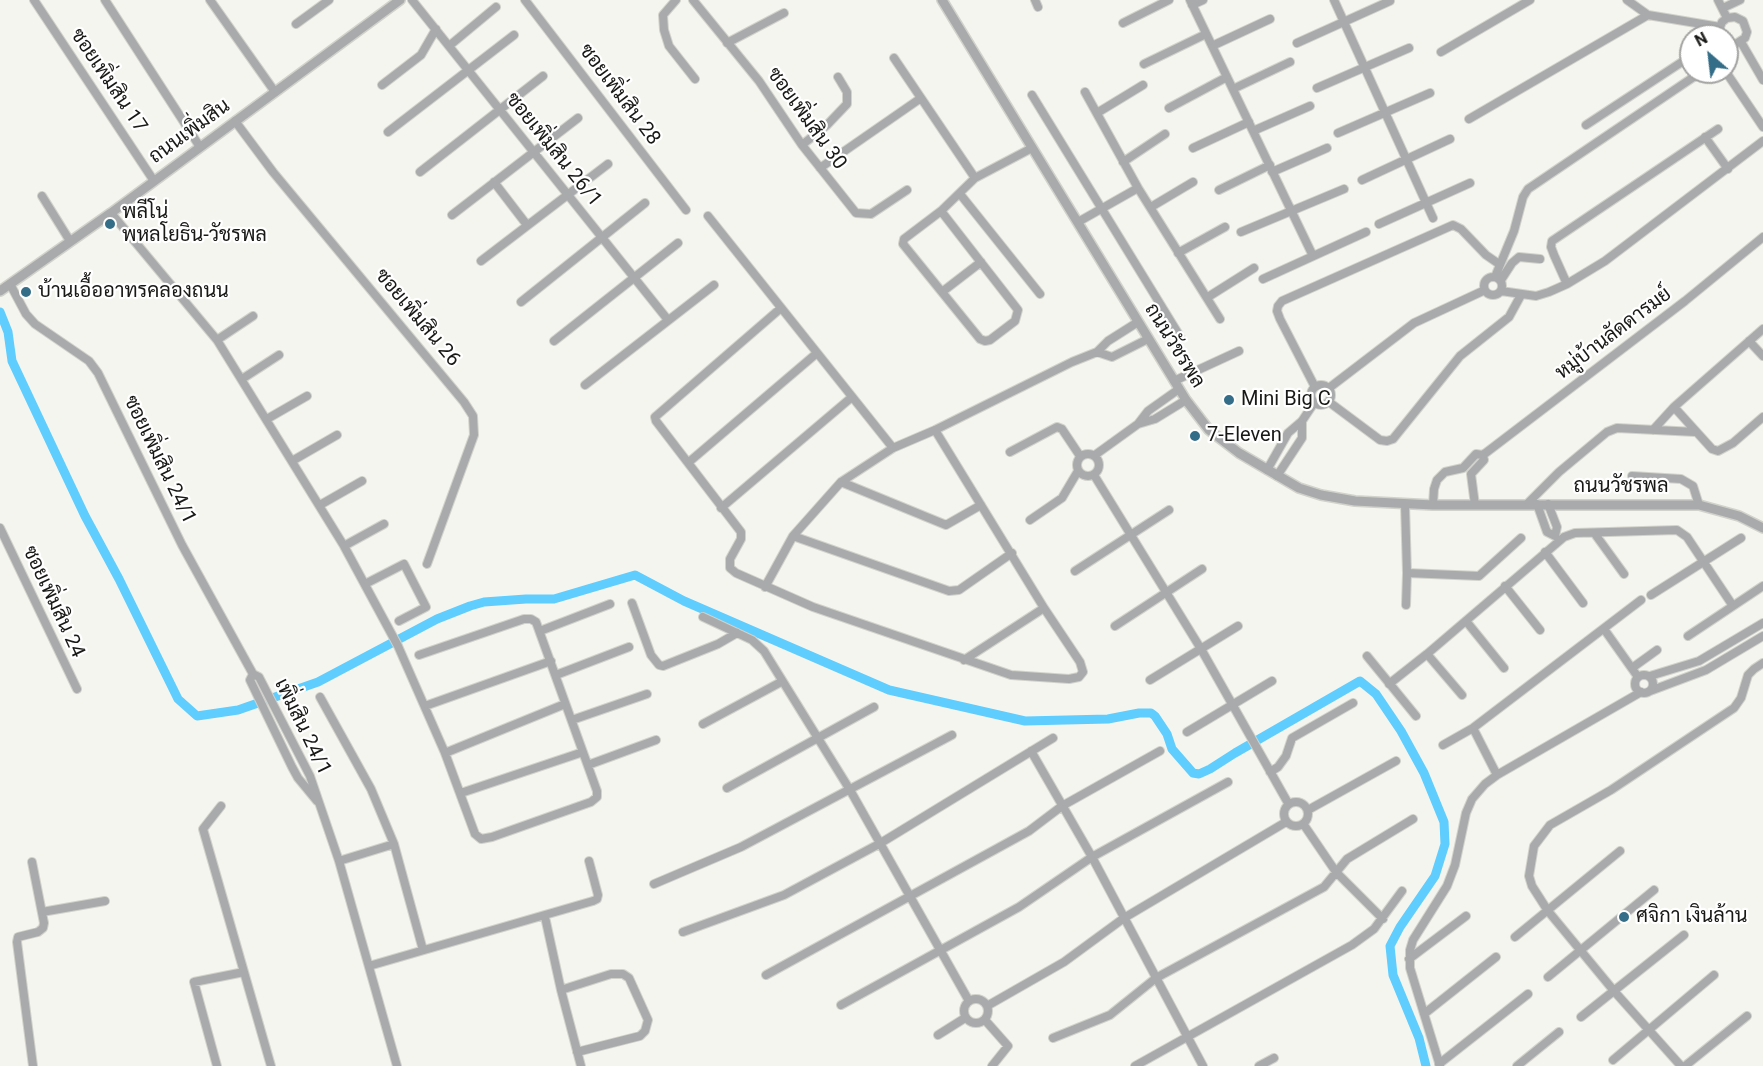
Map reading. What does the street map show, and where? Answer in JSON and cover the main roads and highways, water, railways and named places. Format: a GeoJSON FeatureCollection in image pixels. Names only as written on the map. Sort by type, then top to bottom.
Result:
{"type":"FeatureCollection","features":[{"type":"Feature","properties":{"kind":"waterway"},"geometry":{"type":"LineString","coordinates":[[0,312],[8,332],[12,361],[85,516],[178,699],[197,716],[238,710],[318,682],[437,619],[470,606],[484,602],[554,599],[635,575],[684,601],[889,690],[1025,721],[1108,719],[1151,713],[1167,734],[1172,749],[1193,773],[1199,774],[1360,681],[1376,694],[1401,731],[1424,773],[1444,822],[1445,844],[1435,876],[1400,927],[1390,946],[1393,975],[1419,1038],[1426,1066]]}},
{"type":"Feature","properties":{"kind":"place","name":"พลีโน่ พหลโยธิน-วัชรพล"},"geometry":{"type":"Point","coordinates":[110,224]}},
{"type":"Feature","properties":{"kind":"place","name":"บ้านเอื้ออาทรคลองถนน"},"geometry":{"type":"Point","coordinates":[26,292]}},
{"type":"Feature","properties":{"kind":"place","name":"Mini Big C"},"geometry":{"type":"Point","coordinates":[1229,400]}},
{"type":"Feature","properties":{"kind":"place","name":"7-Eleven"},"geometry":{"type":"Point","coordinates":[1195,436]}},
{"type":"Feature","properties":{"kind":"place","name":"ศจิกา เงินล้าน"},"geometry":{"type":"Point","coordinates":[1624,917]}}]}
